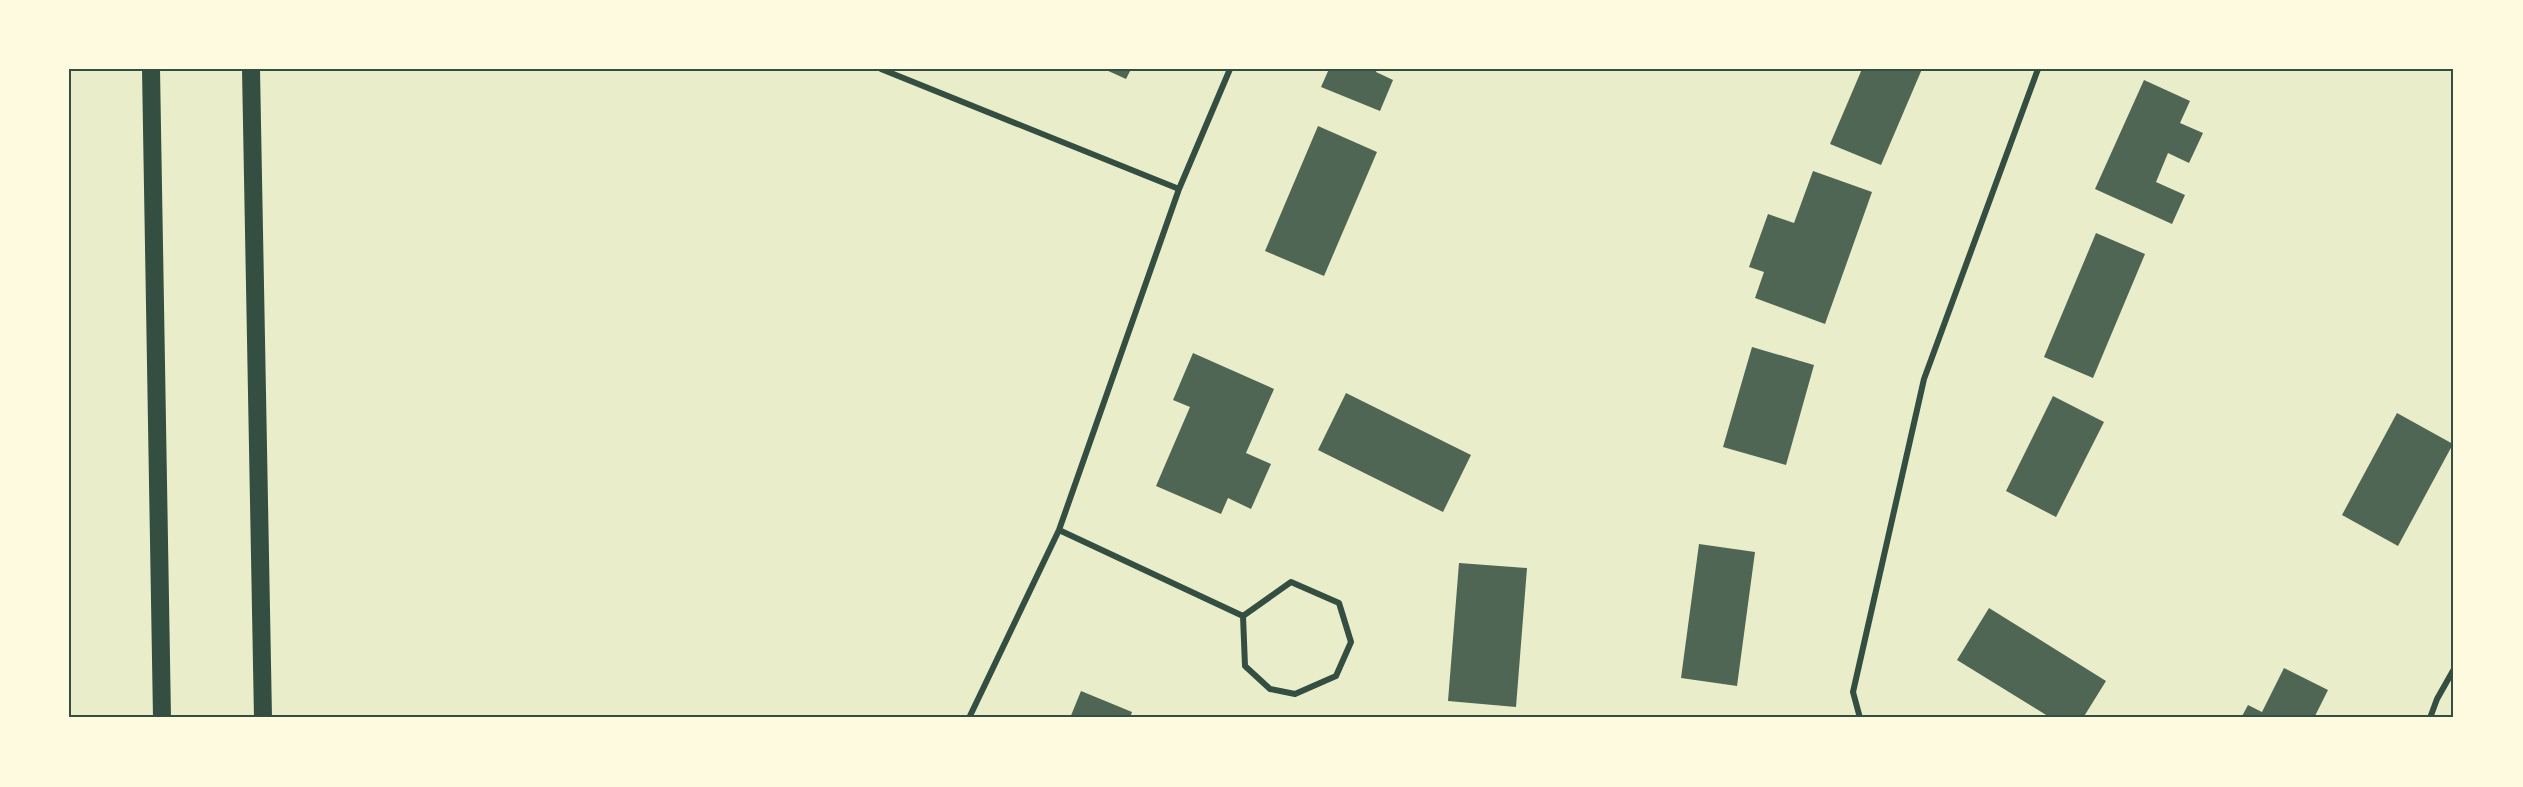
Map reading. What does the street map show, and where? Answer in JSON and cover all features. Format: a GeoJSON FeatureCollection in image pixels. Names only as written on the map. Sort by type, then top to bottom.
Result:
{"type":"FeatureCollection","features":[{"type":"Feature","properties":{"kind":"highway"},"geometry":{"type":"LineString","coordinates":[[151,69],[162,718]]}},
{"type":"Feature","properties":{"kind":"highway"},"geometry":{"type":"LineString","coordinates":[[251,69],[262,718]]}},
{"type":"Feature","properties":{"kind":"street"},"geometry":{"type":"LineString","coordinates":[[881,69],[1179,189]]}},
{"type":"Feature","properties":{"kind":"street"},"geometry":{"type":"LineString","coordinates":[[969,718],[1059,530],[1179,189],[1230,69]]}},
{"type":"Feature","properties":{"kind":"street"},"geometry":{"type":"LineString","coordinates":[[1860,718],[1853,692],[1924,379],[2038,69]]}},
{"type":"Feature","properties":{"kind":"street"},"geometry":{"type":"LineString","coordinates":[[1059,530],[1243,616]]}},
{"type":"Feature","properties":{"kind":"street"},"geometry":{"type":"LineString","coordinates":[[1291,582],[1339,603],[1351,642],[1336,676],[1295,694],[1270,689],[1245,666],[1243,616],[1291,582]]}},
{"type":"Feature","properties":{"kind":"street"},"geometry":{"type":"LineString","coordinates":[[2430,718],[2437,699],[2454,669]]}},
{"type":"Feature","properties":{"kind":"building"},"geometry":{"type":"Polygon","coordinates":[[[1104,69],[1131,69],[1126,79],[1104,69]]]}},
{"type":"Feature","properties":{"kind":"building"},"geometry":{"type":"Polygon","coordinates":[[[1329,69],[1377,69],[1376,72],[1393,80],[1380,111],[1321,87],[1329,69]]]}},
{"type":"Feature","properties":{"kind":"building"},"geometry":{"type":"Polygon","coordinates":[[[1862,69],[1922,69],[1881,165],[1830,144],[1862,69]]]}},
{"type":"Feature","properties":{"kind":"building"},"geometry":{"type":"Polygon","coordinates":[[[2144,80],[2190,101],[2180,123],[2203,133],[2189,163],[2168,153],[2156,182],[2185,195],[2172,224],[2095,189],[2144,80]]]}},
{"type":"Feature","properties":{"kind":"building"},"geometry":{"type":"Polygon","coordinates":[[[1318,126],[1377,152],[1324,276],[1265,251],[1318,126]]]}},
{"type":"Feature","properties":{"kind":"building"},"geometry":{"type":"Polygon","coordinates":[[[1813,171],[1872,192],[1825,324],[1755,298],[1764,272],[1749,267],[1768,214],[1794,223],[1813,171]]]}},
{"type":"Feature","properties":{"kind":"building"},"geometry":{"type":"Polygon","coordinates":[[[2096,233],[2145,254],[2093,378],[2044,357],[2096,233]]]}},
{"type":"Feature","properties":{"kind":"building"},"geometry":{"type":"Polygon","coordinates":[[[1752,347],[1814,365],[1786,465],[1723,447],[1752,347]]]}},
{"type":"Feature","properties":{"kind":"building"},"geometry":{"type":"Polygon","coordinates":[[[1193,353],[1274,389],[1246,453],[1271,464],[1251,509],[1228,498],[1221,514],[1156,486],[1190,407],[1173,400],[1193,353]]]}},
{"type":"Feature","properties":{"kind":"building"},"geometry":{"type":"Polygon","coordinates":[[[1346,393],[1471,455],[1443,512],[1318,450],[1346,393]]]}},
{"type":"Feature","properties":{"kind":"building"},"geometry":{"type":"Polygon","coordinates":[[[2053,396],[2104,422],[2056,517],[2006,491],[2053,396]]]}},
{"type":"Feature","properties":{"kind":"building"},"geometry":{"type":"Polygon","coordinates":[[[2397,413],[2453,444],[2398,546],[2342,515],[2397,413]]]}},
{"type":"Feature","properties":{"kind":"building"},"geometry":{"type":"Polygon","coordinates":[[[1699,544],[1755,552],[1737,686],[1681,678],[1699,544]]]}},
{"type":"Feature","properties":{"kind":"building"},"geometry":{"type":"Polygon","coordinates":[[[1459,563],[1527,568],[1516,707],[1448,701],[1459,563]]]}},
{"type":"Feature","properties":{"kind":"building"},"geometry":{"type":"Polygon","coordinates":[[[1989,608],[2106,681],[2083,718],[2051,718],[1957,660],[1989,608]]]}},
{"type":"Feature","properties":{"kind":"building"},"geometry":{"type":"Polygon","coordinates":[[[2284,668],[2328,690],[2314,718],[2241,718],[2248,705],[2262,712],[2284,668]]]}},
{"type":"Feature","properties":{"kind":"building"},"geometry":{"type":"Polygon","coordinates":[[[1081,691],[1132,712],[1130,718],[1070,718],[1081,691]]]}}]}
